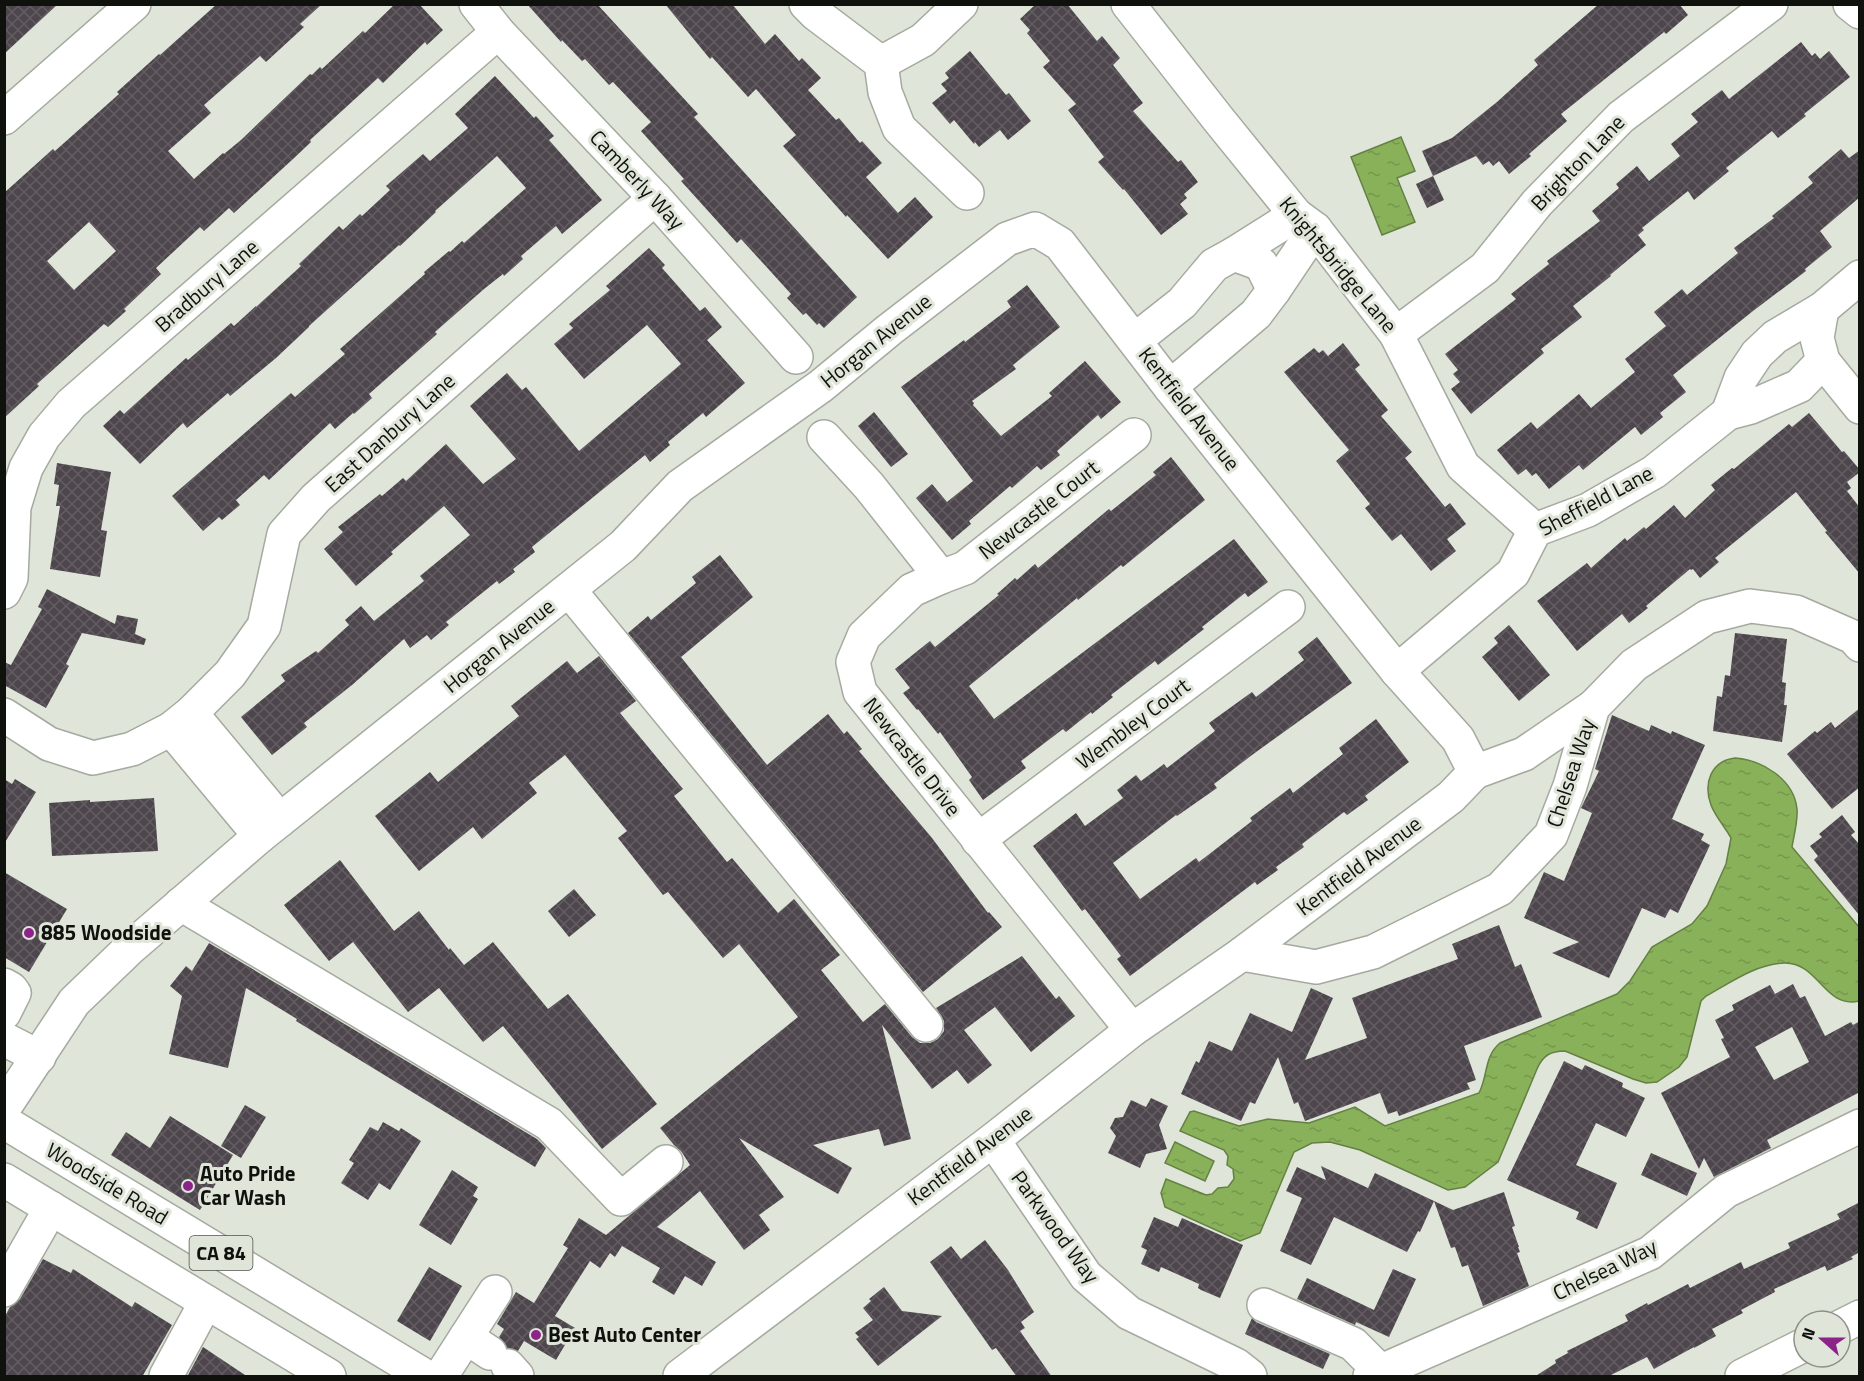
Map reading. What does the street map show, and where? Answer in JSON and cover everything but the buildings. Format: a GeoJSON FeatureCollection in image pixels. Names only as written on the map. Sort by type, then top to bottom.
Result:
{"type":"FeatureCollection","features":[{"type":"Feature","properties":{"kind":"street"},"geometry":{"type":"LineString","coordinates":[[4,118],[134,4]]}},
{"type":"Feature","properties":{"kind":"street","name":"Camberly Way"},"geometry":{"type":"LineString","coordinates":[[476,4],[498,32],[655,198],[796,357]]}},
{"type":"Feature","properties":{"kind":"street"},"geometry":{"type":"LineString","coordinates":[[806,4],[881,63],[885,92],[899,128],[967,193]]}},
{"type":"Feature","properties":{"kind":"street"},"geometry":{"type":"LineString","coordinates":[[881,63],[923,40],[961,4]]}},
{"type":"Feature","properties":{"kind":"street","name":"Knightsbridge Lane"},"geometry":{"type":"LineString","coordinates":[[1128,4],[1396,334],[1463,466],[1535,530]]}},
{"type":"Feature","properties":{"kind":"street","name":"Brighton Lane"},"geometry":{"type":"LineString","coordinates":[[1396,334],[1485,268],[1537,203],[1621,117],[1771,4]]}},
{"type":"Feature","properties":{"kind":"street"},"geometry":{"type":"LineString","coordinates":[[1850,4],[1860,12]]}},
{"type":"Feature","properties":{"kind":"street","name":"Bradbury Lane"},"geometry":{"type":"LineString","coordinates":[[4,592],[11,578],[14,507],[26,468],[44,436],[71,404],[498,32]]}},
{"type":"Feature","properties":{"kind":"street","name":"East Danbury Lane"},"geometry":{"type":"LineString","coordinates":[[4,715],[49,744],[93,758],[132,749],[181,721],[230,674],[264,627],[284,534],[316,498],[655,198]]}},
{"type":"Feature","properties":{"kind":"street"},"geometry":{"type":"LineString","coordinates":[[1134,340],[1182,303],[1214,264],[1305,222]]}},
{"type":"Feature","properties":{"kind":"street"},"geometry":{"type":"LineString","coordinates":[[1170,387],[1256,314],[1274,290],[1305,222]]}},
{"type":"Feature","properties":{"kind":"street","name":"Kentfield Avenue"},"geometry":{"type":"LineString","coordinates":[[680,1377],[993,1140],[1132,1030],[1242,954],[1450,797],[1475,772],[1458,739],[1397,670],[1170,387],[1060,244],[1035,229]]}},
{"type":"Feature","properties":{"kind":"street","name":"Horgan Avenue"},"geometry":{"type":"LineString","coordinates":[[4,1108],[74,1002],[128,950],[270,828],[623,546],[680,486],[821,386],[1007,239],[1035,229]]}},
{"type":"Feature","properties":{"kind":"street"},"geometry":{"type":"LineString","coordinates":[[1234,254],[1261,264],[1274,290]]}},
{"type":"Feature","properties":{"kind":"street"},"geometry":{"type":"LineString","coordinates":[[1728,413],[1741,378],[1756,354],[1775,337],[1822,309],[1860,278]]}},
{"type":"Feature","properties":{"kind":"street"},"geometry":{"type":"LineString","coordinates":[[1822,309],[1817,338],[1823,361],[1860,407]]}},
{"type":"Feature","properties":{"kind":"street","name":"Sheffield Lane"},"geometry":{"type":"LineString","coordinates":[[1397,670],[1513,573],[1535,530],[1588,510],[1654,472],[1728,413],[1752,407],[1799,386],[1823,361]]}},
{"type":"Feature","properties":{"kind":"street","name":"Newcastle Court"},"geometry":{"type":"LineString","coordinates":[[940,577],[965,568],[1134,435]]}},
{"type":"Feature","properties":{"kind":"street"},"geometry":{"type":"LineString","coordinates":[[824,437],[869,486],[940,577]]}},
{"type":"Feature","properties":{"kind":"street","name":"Newcastle Drive"},"geometry":{"type":"LineString","coordinates":[[940,577],[912,590],[864,636],[854,662],[860,692],[1132,1030]]}},
{"type":"Feature","properties":{"kind":"street"},"geometry":{"type":"LineString","coordinates":[[569,590],[926,1025]]}},
{"type":"Feature","properties":{"kind":"street","name":"Chelsea Way"},"geometry":{"type":"LineString","coordinates":[[1242,954],[1316,967],[1373,952],[1500,889],[1551,836],[1570,786],[1593,707],[1634,665],[1707,617],[1750,606],[1796,612],[1853,637],[1860,645]]}},
{"type":"Feature","properties":{"kind":"street","name":"Wembley Court"},"geometry":{"type":"LineString","coordinates":[[978,840],[1288,607]]}},
{"type":"Feature","properties":{"kind":"street"},"geometry":{"type":"LineString","coordinates":[[1475,772],[1524,754],[1593,707]]}},
{"type":"Feature","properties":{"kind":"street"},"geometry":{"type":"LineString","coordinates":[[181,721],[270,828]]}},
{"type":"Feature","properties":{"kind":"street"},"geometry":{"type":"LineString","coordinates":[[181,904],[549,1124],[621,1199],[666,1162]]}},
{"type":"Feature","properties":{"kind":"street"},"geometry":{"type":"LineString","coordinates":[[4,985],[14,993],[4,1013]]}},
{"type":"Feature","properties":{"kind":"street"},"geometry":{"type":"LineString","coordinates":[[4,1039],[39,1057]]}},
{"type":"Feature","properties":{"kind":"street","name":"Woodside Road"},"geometry":{"type":"LineString","coordinates":[[4,1122],[425,1377]]}},
{"type":"Feature","properties":{"kind":"street","name":"Chelsea Way"},"geometry":{"type":"LineString","coordinates":[[1375,1374],[1650,1253],[1726,1191],[1860,1126]]}},
{"type":"Feature","properties":{"kind":"street","name":"Parkwood Way"},"geometry":{"type":"LineString","coordinates":[[993,1140],[1086,1276],[1129,1313],[1236,1365],[1250,1377]]}},
{"type":"Feature","properties":{"kind":"street","name":"CA 84"},"geometry":{"type":"LineString","coordinates":[[5,1181],[329,1377]]}},
{"type":"Feature","properties":{"kind":"street"},"geometry":{"type":"LineString","coordinates":[[4,1290],[51,1208]]}},
{"type":"Feature","properties":{"kind":"street"},"geometry":{"type":"LineString","coordinates":[[441,1377],[495,1358],[495,1292]]}},
{"type":"Feature","properties":{"kind":"street"},"geometry":{"type":"LineString","coordinates":[[166,1377],[206,1302]]}},
{"type":"Feature","properties":{"kind":"street"},"geometry":{"type":"LineString","coordinates":[[1264,1305],[1353,1344],[1375,1374]]}},
{"type":"Feature","properties":{"kind":"street"},"geometry":{"type":"LineString","coordinates":[[1742,1377],[1792,1351]]}},
{"type":"Feature","properties":{"kind":"water"},"geometry":{"type":"Polygon","coordinates":[[[1401,137],[1415,171],[1397,178],[1415,222],[1382,235],[1351,157],[1401,137]]]}},
{"type":"Feature","properties":{"kind":"water"},"geometry":{"type":"Polygon","coordinates":[[[1735,758],[1756,763],[1775,773],[1783,780],[1795,798],[1797,809],[1792,847],[1859,927],[1859,1001],[1847,1002],[1837,998],[1806,970],[1796,965],[1774,964],[1744,975],[1701,1001],[1687,1057],[1679,1067],[1657,1082],[1646,1083],[1633,1079],[1565,1051],[1552,1053],[1539,1064],[1498,1162],[1465,1187],[1448,1190],[1360,1150],[1330,1142],[1312,1143],[1294,1152],[1260,1233],[1240,1241],[1165,1207],[1161,1193],[1166,1179],[1206,1195],[1212,1194],[1218,1188],[1228,1187],[1234,1179],[1233,1169],[1227,1165],[1228,1156],[1224,1150],[1180,1131],[1190,1112],[1194,1111],[1239,1126],[1268,1119],[1309,1123],[1355,1107],[1385,1126],[1479,1093],[1491,1054],[1500,1043],[1617,994],[1630,981],[1652,947],[1692,924],[1707,906],[1726,864],[1731,838],[1711,805],[1709,781],[1715,768],[1735,758]]]}},
{"type":"Feature","properties":{"kind":"water"},"geometry":{"type":"Polygon","coordinates":[[[1175,1142],[1214,1161],[1205,1181],[1165,1163],[1175,1142]]]}},
{"type":"Feature","properties":{"kind":"place","name":"885 Woodside"},"geometry":{"type":"Point","coordinates":[29,933]}},
{"type":"Feature","properties":{"kind":"place","name":"Auto Pride Car Wash"},"geometry":{"type":"Point","coordinates":[188,1186]}},
{"type":"Feature","properties":{"kind":"place","name":"Best Auto Center"},"geometry":{"type":"Point","coordinates":[536,1335]}}]}
